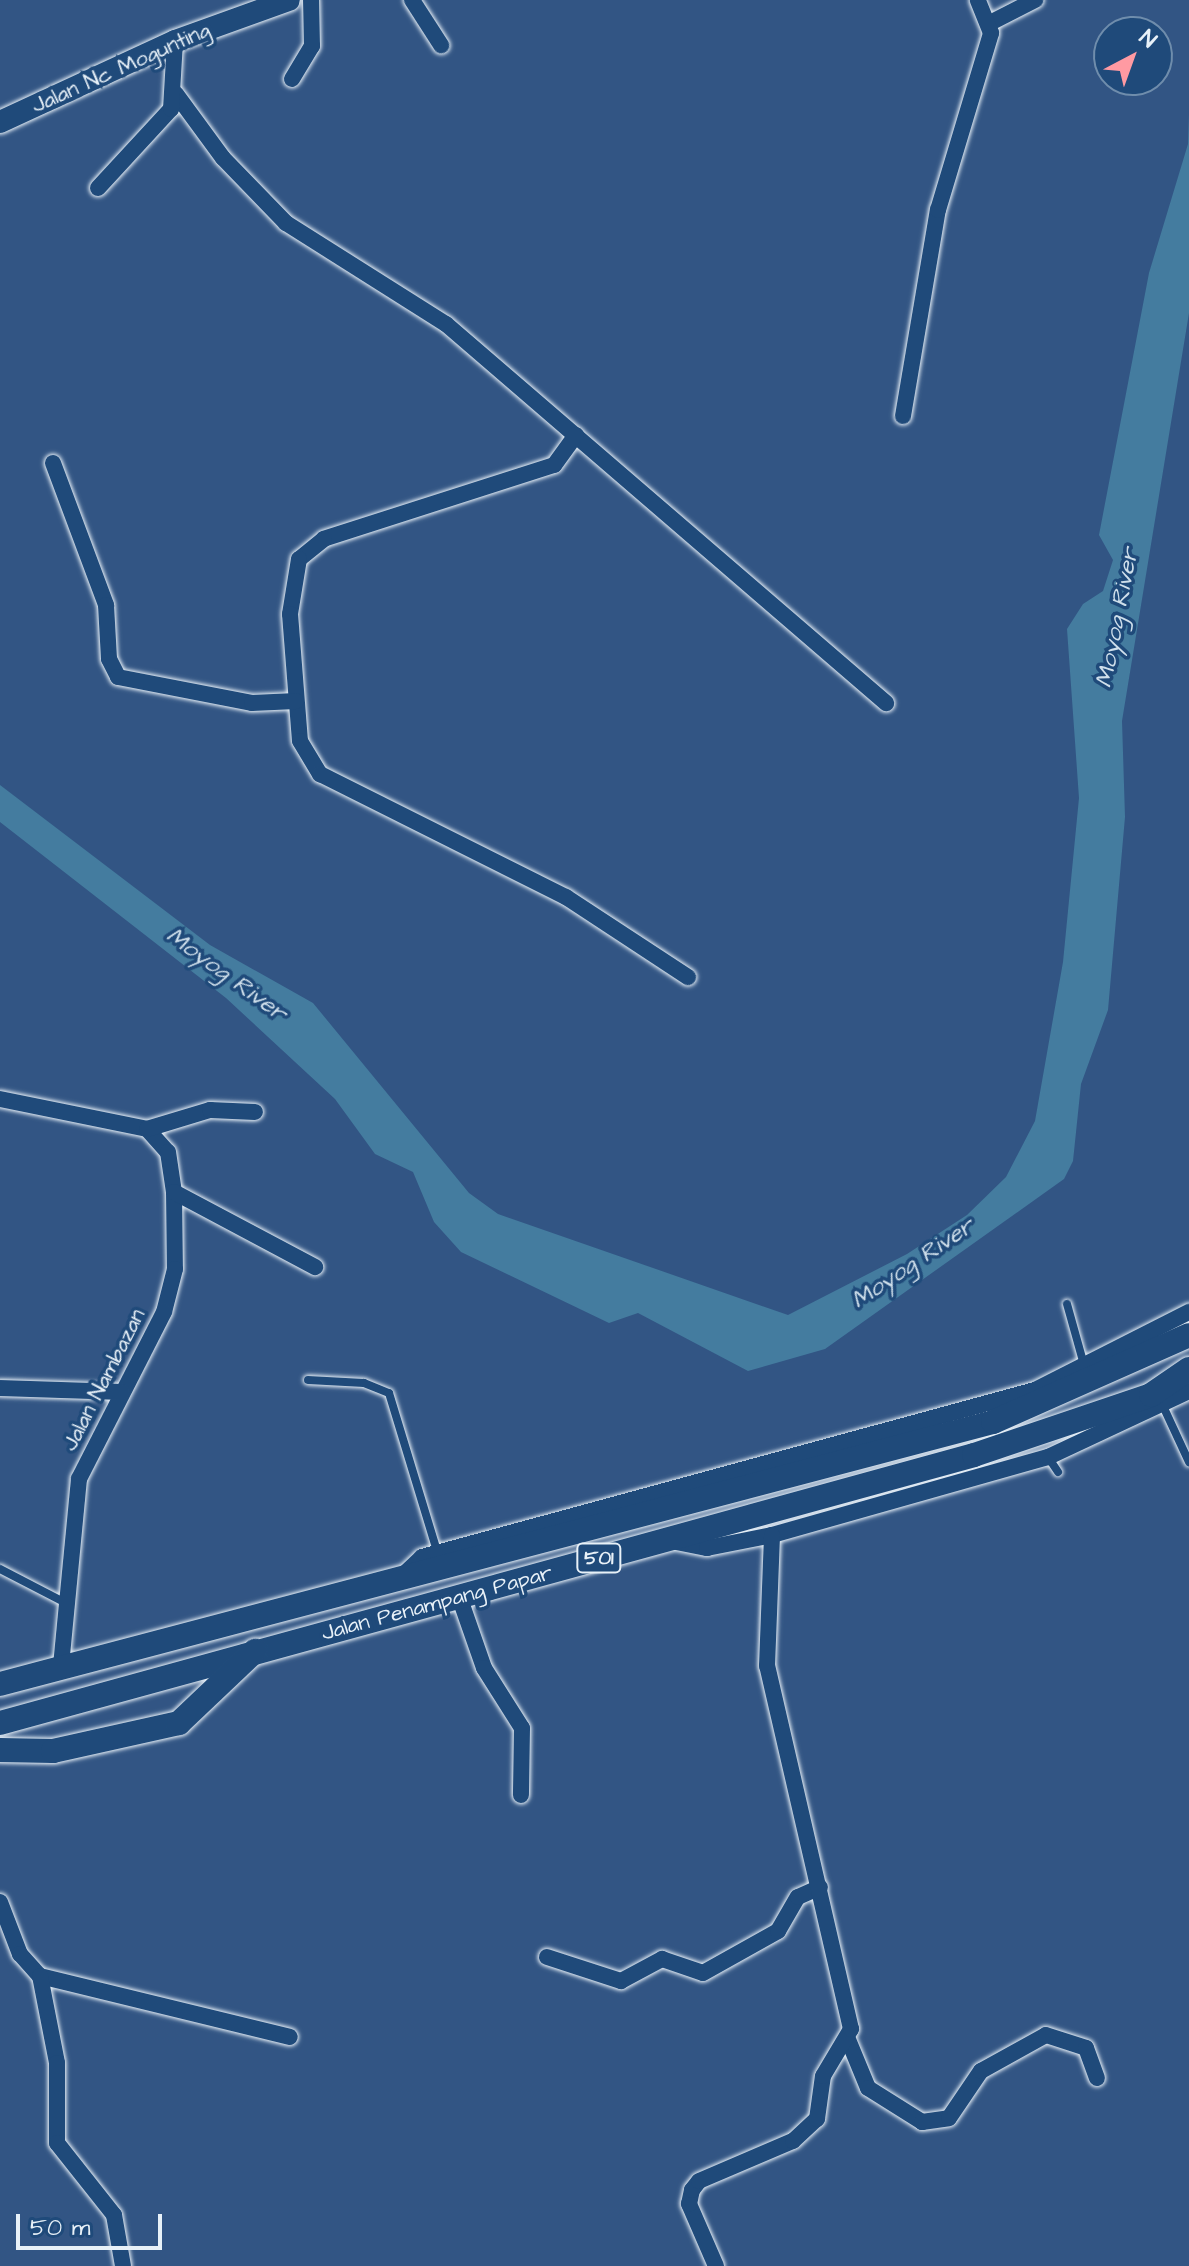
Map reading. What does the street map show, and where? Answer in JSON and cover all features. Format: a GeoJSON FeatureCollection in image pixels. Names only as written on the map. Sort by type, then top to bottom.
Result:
{"type":"FeatureCollection","features":[{"type":"Feature","properties":{"kind":"main road","name":"Jalan Penampang Papar"},"geometry":{"type":"LineString","coordinates":[[0,1684],[993,1422],[1189,1335]]}},
{"type":"Feature","properties":{"kind":"main road","name":"Jalan Penampang Papar"},"geometry":{"type":"LineString","coordinates":[[0,1723],[202,1664],[460,1599],[1054,1429],[1151,1395],[1189,1369]]}},
{"type":"Feature","properties":{"kind":"main road"},"geometry":{"type":"LineString","coordinates":[[101,1656],[184,1651],[202,1664]]}},
{"type":"Feature","properties":{"kind":"main road"},"geometry":{"type":"LineString","coordinates":[[0,1750],[53,1751],[179,1723],[255,1651]]}},
{"type":"Feature","properties":{"kind":"street","name":"Jalan Nc Mogunting"},"geometry":{"type":"LineString","coordinates":[[0,122],[175,41],[289,0]]}},
{"type":"Feature","properties":{"kind":"street"},"geometry":{"type":"LineString","coordinates":[[292,79],[312,46],[311,0]]}},
{"type":"Feature","properties":{"kind":"street"},"geometry":{"type":"LineString","coordinates":[[412,0],[441,45]]}},
{"type":"Feature","properties":{"kind":"street"},"geometry":{"type":"LineString","coordinates":[[903,416],[938,210],[990,23],[978,0]]}},
{"type":"Feature","properties":{"kind":"street"},"geometry":{"type":"LineString","coordinates":[[990,23],[1035,0]]}},
{"type":"Feature","properties":{"kind":"street"},"geometry":{"type":"LineString","coordinates":[[175,41],[176,94],[223,158],[286,223],[446,324],[886,703]]}},
{"type":"Feature","properties":{"kind":"street"},"geometry":{"type":"LineString","coordinates":[[98,188],[176,94]]}},
{"type":"Feature","properties":{"kind":"street"},"geometry":{"type":"LineString","coordinates":[[576,435],[554,465],[310,547],[291,580],[296,701],[302,749],[320,774],[566,897],[688,977]]}},
{"type":"Feature","properties":{"kind":"street"},"geometry":{"type":"LineString","coordinates":[[53,463],[106,605],[109,659],[118,677],[252,703],[296,701]]}},
{"type":"Feature","properties":{"kind":"street"},"geometry":{"type":"LineString","coordinates":[[0,1099],[147,1129],[210,1110],[255,1112]]}},
{"type":"Feature","properties":{"kind":"street","name":"Jalan Nambazan"},"geometry":{"type":"LineString","coordinates":[[61,1666],[62,1601],[79,1479],[164,1312],[175,1269],[174,1192],[168,1152],[147,1129]]}},
{"type":"Feature","properties":{"kind":"street"},"geometry":{"type":"LineString","coordinates":[[174,1192],[315,1267]]}},
{"type":"Feature","properties":{"kind":"street"},"geometry":{"type":"LineString","coordinates":[[399,1577],[422,1557],[883,1435],[1085,1369],[1189,1312]]}},
{"type":"Feature","properties":{"kind":"street"},"geometry":{"type":"LineString","coordinates":[[0,1388],[122,1392]]}},
{"type":"Feature","properties":{"kind":"street"},"geometry":{"type":"LineString","coordinates":[[664,1540],[707,1548],[772,1535],[1048,1457],[1163,1406],[1189,1391]]}},
{"type":"Feature","properties":{"kind":"street"},"geometry":{"type":"LineString","coordinates":[[716,2266],[689,2204],[692,2190],[699,2181],[793,2141],[817,2119],[823,2076],[847,2037],[850,2019],[767,1666],[772,1535]]}},
{"type":"Feature","properties":{"kind":"street"},"geometry":{"type":"LineString","coordinates":[[460,1599],[484,1668],[522,1728],[521,1795]]}},
{"type":"Feature","properties":{"kind":"street"},"geometry":{"type":"LineString","coordinates":[[547,1957],[621,1981],[662,1959],[703,1973],[778,1931],[798,1897],[820,1887]]}},
{"type":"Feature","properties":{"kind":"street"},"geometry":{"type":"LineString","coordinates":[[0,1902],[20,1954],[40,1976],[57,2063],[57,2143],[114,2215],[123,2266]]}},
{"type":"Feature","properties":{"kind":"street"},"geometry":{"type":"LineString","coordinates":[[40,1976],[290,2037]]}},
{"type":"Feature","properties":{"kind":"street"},"geometry":{"type":"LineString","coordinates":[[847,2037],[868,2088],[922,2122],[949,2118],[981,2071],[1046,2035],[1086,2048],[1097,2078]]}},
{"type":"Feature","properties":{"kind":"lane"},"geometry":{"type":"LineString","coordinates":[[1067,1304],[1085,1369]]}},
{"type":"Feature","properties":{"kind":"lane"},"geometry":{"type":"LineString","coordinates":[[308,1380],[364,1383],[389,1393],[438,1555]]}},
{"type":"Feature","properties":{"kind":"lane"},"geometry":{"type":"LineString","coordinates":[[1163,1406],[1189,1462]]}},
{"type":"Feature","properties":{"kind":"lane"},"geometry":{"type":"LineString","coordinates":[[1048,1457],[1058,1472]]}},
{"type":"Feature","properties":{"kind":"lane"},"geometry":{"type":"LineString","coordinates":[[0,1569],[62,1601]]}},
{"type":"Feature","properties":{"kind":"water","name":"Moyog River"},"geometry":{"type":"Polygon","coordinates":[[[1189,114],[1189,313],[1122,721],[1125,817],[1108,1010],[1081,1084],[1073,1161],[1064,1179],[825,1349],[748,1371],[638,1313],[609,1323],[461,1252],[434,1222],[413,1172],[375,1154],[335,1099],[226,998],[0,822],[0,785],[210,945],[313,1003],[469,1193],[498,1214],[788,1315],[907,1254],[967,1215],[1006,1177],[1035,1121],[1063,962],[1079,798],[1067,629],[1083,604],[1103,591],[1113,560],[1099,535],[1149,273],[1188,144],[1189,114]]]}}]}
